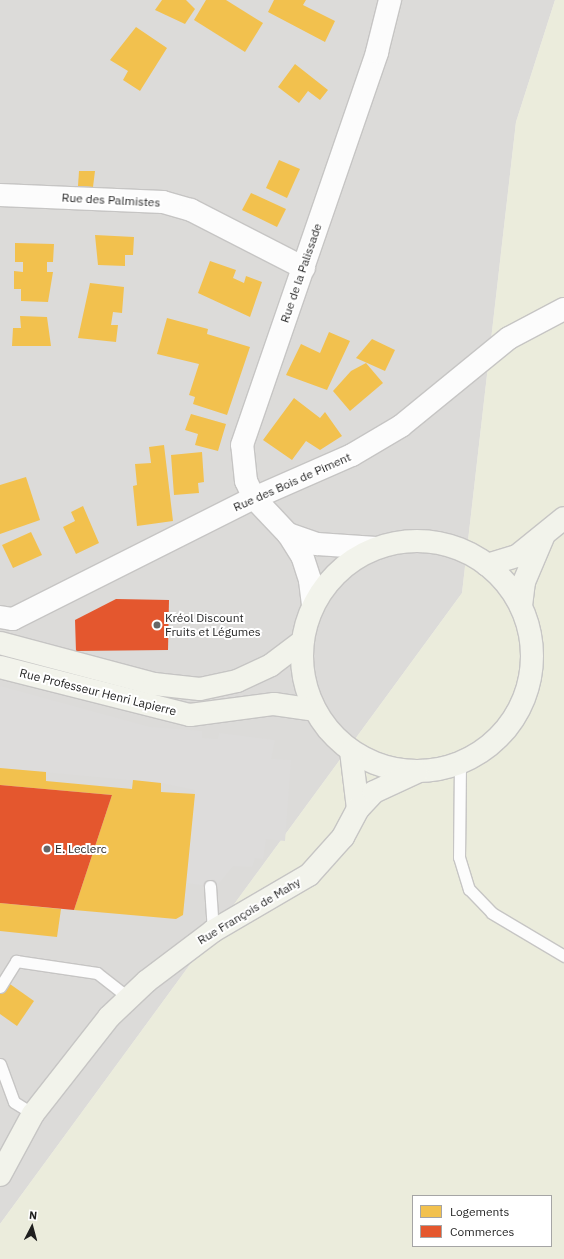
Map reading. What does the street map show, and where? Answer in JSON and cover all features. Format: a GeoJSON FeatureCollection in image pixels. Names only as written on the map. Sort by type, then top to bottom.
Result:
{"type":"FeatureCollection","features":[{"type":"Feature","properties":{"kind":"main road"},"geometry":{"type":"LineString","coordinates":[[487,565],[517,556],[543,537],[564,518]]}},
{"type":"Feature","properties":{"kind":"main road"},"geometry":{"type":"LineString","coordinates":[[521,606],[524,582],[543,537]]}},
{"type":"Feature","properties":{"kind":"main road"},"geometry":{"type":"LineString","coordinates":[[422,541],[445,544],[487,565],[507,583],[521,606],[532,642],[530,679],[517,714],[497,738],[460,763],[418,772],[376,764],[352,751],[330,733],[314,710],[303,678],[302,642],[313,605],[331,579],[352,561],[376,548],[422,541]]}},
{"type":"Feature","properties":{"kind":"main road","name":"Rue Professeur Henri Lapierre"},"geometry":{"type":"LineString","coordinates":[[0,643],[154,684],[200,689],[237,680],[271,665],[302,642]]}},
{"type":"Feature","properties":{"kind":"main road","name":"Rue Professeur Henri Lapierre"},"geometry":{"type":"LineString","coordinates":[[0,666],[190,715],[274,704],[314,710]]}},
{"type":"Feature","properties":{"kind":"main road"},"geometry":{"type":"LineString","coordinates":[[352,751],[358,809]]}},
{"type":"Feature","properties":{"kind":"main road","name":"Rue François de Mahy"},"geometry":{"type":"LineString","coordinates":[[0,1175],[33,1114],[109,1017],[129,998],[213,931],[309,875],[343,837],[358,809],[374,792],[418,772]]}},
{"type":"Feature","properties":{"kind":"street","name":"Rue de la Palissade"},"geometry":{"type":"LineString","coordinates":[[313,605],[310,580],[302,556],[288,534],[254,498],[246,481],[242,445],[377,52],[390,0]]}},
{"type":"Feature","properties":{"kind":"street","name":"Rue des Palmistes"},"geometry":{"type":"LineString","coordinates":[[0,195],[163,202],[191,210],[304,268]]}},
{"type":"Feature","properties":{"kind":"street","name":"Rue des Bois de Piment"},"geometry":{"type":"LineString","coordinates":[[0,617],[13,619],[254,498],[352,455],[401,426],[509,338],[564,309]]}},
{"type":"Feature","properties":{"kind":"street","name":"Rue de la Palissade"},"geometry":{"type":"LineString","coordinates":[[288,534],[317,544],[376,548]]}},
{"type":"Feature","properties":{"kind":"lane"},"geometry":{"type":"LineString","coordinates":[[460,763],[460,857],[469,889],[492,913],[564,956]]}},
{"type":"Feature","properties":{"kind":"lane"},"geometry":{"type":"LineString","coordinates":[[210,886],[213,931]]}},
{"type":"Feature","properties":{"kind":"lane"},"geometry":{"type":"LineString","coordinates":[[0,987],[16,961],[96,973],[129,998]]}},
{"type":"Feature","properties":{"kind":"lane"},"geometry":{"type":"LineString","coordinates":[[0,1064],[14,1102],[33,1114]]}},
{"type":"Feature","properties":{"kind":"shaded area"},"geometry":{"type":"Polygon","coordinates":[[[0,0],[555,0],[516,122],[462,593],[0,1224],[0,0]]]}},
{"type":"Feature","properties":{"kind":"shaded area"},"geometry":{"type":"Polygon","coordinates":[[[0,686],[150,727],[202,731],[202,738],[218,739],[219,733],[275,740],[271,759],[291,760],[285,841],[266,839],[263,859],[255,858],[252,867],[233,866],[216,887],[186,883],[195,790],[161,783],[0,768],[0,686]]]}},
{"type":"Feature","properties":{"kind":"green space"},"geometry":{"type":"Polygon","coordinates":[[[555,0],[564,0],[564,1259],[0,1259],[0,1224],[462,593],[516,122],[555,0]]]}},
{"type":"Feature","properties":{"kind":"building: Logements"},"geometry":{"type":"Polygon","coordinates":[[[162,0],[186,0],[195,9],[185,24],[155,10],[162,0]]]}},
{"type":"Feature","properties":{"kind":"building: Logements"},"geometry":{"type":"Polygon","coordinates":[[[206,0],[226,0],[263,23],[245,52],[194,20],[206,0]]]}},
{"type":"Feature","properties":{"kind":"building: Logements"},"geometry":{"type":"Polygon","coordinates":[[[274,0],[306,0],[303,5],[335,21],[325,42],[268,12],[274,0]]]}},
{"type":"Feature","properties":{"kind":"building: Logements"},"geometry":{"type":"Polygon","coordinates":[[[136,27],[167,48],[140,91],[123,80],[128,71],[110,60],[136,27]]]}},
{"type":"Feature","properties":{"kind":"building: Logements"},"geometry":{"type":"Polygon","coordinates":[[[295,64],[328,90],[320,100],[308,91],[299,103],[278,87],[295,64]]]}},
{"type":"Feature","properties":{"kind":"building: Logements"},"geometry":{"type":"Polygon","coordinates":[[[279,160],[300,169],[287,198],[266,188],[279,160]]]}},
{"type":"Feature","properties":{"kind":"building: Logements"},"geometry":{"type":"Polygon","coordinates":[[[79,171],[95,171],[93,187],[78,186],[79,171]]]}},
{"type":"Feature","properties":{"kind":"building: Logements"},"geometry":{"type":"Polygon","coordinates":[[[251,193],[286,209],[277,227],[242,210],[251,193]]]}},
{"type":"Feature","properties":{"kind":"building: Logements"},"geometry":{"type":"Polygon","coordinates":[[[95,235],[134,237],[133,255],[125,255],[125,266],[98,265],[95,235]]]}},
{"type":"Feature","properties":{"kind":"building: Logements"},"geometry":{"type":"Polygon","coordinates":[[[15,243],[54,244],[53,262],[47,262],[47,272],[53,272],[48,302],[21,301],[21,289],[14,289],[14,271],[23,272],[23,262],[15,262],[15,243]]]}},
{"type":"Feature","properties":{"kind":"building: Logements"},"geometry":{"type":"Polygon","coordinates":[[[210,261],[236,270],[233,278],[244,283],[246,276],[262,282],[250,317],[198,293],[210,261]]]}},
{"type":"Feature","properties":{"kind":"building: Logements"},"geometry":{"type":"Polygon","coordinates":[[[90,283],[124,287],[122,313],[113,312],[111,325],[118,325],[116,342],[78,338],[90,283]]]}},
{"type":"Feature","properties":{"kind":"building: Logements"},"geometry":{"type":"Polygon","coordinates":[[[20,316],[47,317],[51,346],[12,346],[13,328],[21,328],[20,316]]]}},
{"type":"Feature","properties":{"kind":"building: Logements"},"geometry":{"type":"Polygon","coordinates":[[[167,318],[208,329],[207,334],[250,347],[227,415],[193,404],[195,397],[189,395],[199,364],[157,354],[167,318]]]}},
{"type":"Feature","properties":{"kind":"building: Logements"},"geometry":{"type":"Polygon","coordinates":[[[329,332],[350,341],[327,390],[286,375],[301,344],[320,353],[329,332]]]}},
{"type":"Feature","properties":{"kind":"building: Logements"},"geometry":{"type":"Polygon","coordinates":[[[372,339],[395,350],[385,371],[356,358],[372,339]]]}},
{"type":"Feature","properties":{"kind":"building: Logements"},"geometry":{"type":"Polygon","coordinates":[[[366,363],[383,383],[350,411],[333,391],[351,371],[366,363]]]}},
{"type":"Feature","properties":{"kind":"building: Logements"},"geometry":{"type":"Polygon","coordinates":[[[294,398],[320,418],[325,412],[342,436],[320,450],[306,441],[292,460],[263,440],[294,398]]]}},
{"type":"Feature","properties":{"kind":"building: Logements"},"geometry":{"type":"Polygon","coordinates":[[[191,414],[226,424],[218,451],[195,445],[198,434],[185,430],[191,414]]]}},
{"type":"Feature","properties":{"kind":"building: Logements"},"geometry":{"type":"Polygon","coordinates":[[[164,445],[173,521],[137,526],[133,486],[137,485],[135,464],[151,463],[149,447],[164,445]]]}},
{"type":"Feature","properties":{"kind":"building: Logements"},"geometry":{"type":"Polygon","coordinates":[[[202,452],[204,482],[198,483],[199,493],[174,495],[171,455],[202,452]]]}},
{"type":"Feature","properties":{"kind":"building: Logements"},"geometry":{"type":"Polygon","coordinates":[[[26,477],[40,520],[0,534],[0,485],[26,477]]]}},
{"type":"Feature","properties":{"kind":"building: Logements"},"geometry":{"type":"Polygon","coordinates":[[[83,506],[99,543],[76,554],[63,527],[75,521],[71,512],[83,506]]]}},
{"type":"Feature","properties":{"kind":"building: Logements"},"geometry":{"type":"Polygon","coordinates":[[[31,532],[42,555],[13,568],[2,545],[31,532]]]}},
{"type":"Feature","properties":{"kind":"building: Logements"},"geometry":{"type":"Polygon","coordinates":[[[0,768],[46,772],[46,781],[132,789],[133,780],[161,783],[161,792],[195,794],[183,915],[176,919],[74,910],[112,795],[0,785],[0,768]]]}},
{"type":"Feature","properties":{"kind":"building: Logements"},"geometry":{"type":"Polygon","coordinates":[[[0,903],[61,909],[57,937],[0,931],[0,903]]]}},
{"type":"Feature","properties":{"kind":"building: Logements"},"geometry":{"type":"Polygon","coordinates":[[[0,977],[34,1001],[17,1026],[0,1014],[0,977]]]}},
{"type":"Feature","properties":{"kind":"building: Commerces"},"geometry":{"type":"Polygon","coordinates":[[[116,599],[169,600],[168,650],[76,651],[75,620],[116,599]]]}},
{"type":"Feature","properties":{"kind":"building: Commerces","name":"E. Leclerc"},"geometry":{"type":"Polygon","coordinates":[[[0,785],[112,795],[74,910],[0,903],[0,785]]]}},
{"type":"Feature","properties":{"kind":"place","name":"Kréol Discount Fruits et Légumes"},"geometry":{"type":"Point","coordinates":[157,625]}},
{"type":"Feature","properties":{"kind":"place","name":"E. Leclerc"},"geometry":{"type":"Point","coordinates":[47,849]}}]}
